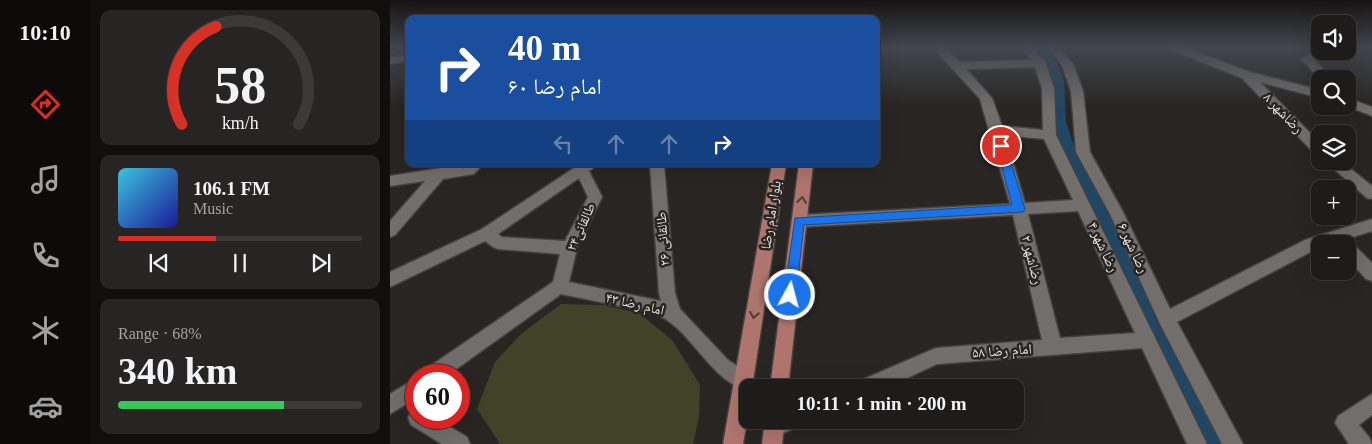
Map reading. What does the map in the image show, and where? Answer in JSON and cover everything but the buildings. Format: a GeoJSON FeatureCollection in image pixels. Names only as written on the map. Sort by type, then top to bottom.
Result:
{"type":"FeatureCollection","features":[{"type":"Feature","properties":{"kind":"main road","name":"بلوار امام رضا"},"geometry":{"type":"LineString","coordinates":[[744,379],[779,167]]}},
{"type":"Feature","properties":{"kind":"main road","name":"بلوار امام رضا"},"geometry":{"type":"LineString","coordinates":[[780,379],[806,167]]}},
{"type":"Feature","properties":{"kind":"main road","name":"بلوار امام رضا"},"geometry":{"type":"LineString","coordinates":[[733,444],[739,410]]}},
{"type":"Feature","properties":{"kind":"street","name":"رضاشهر ۲"},"geometry":{"type":"LineString","coordinates":[[959,68],[986,98],[997,130],[1019,209],[1053,347]]}},
{"type":"Feature","properties":{"kind":"street","name":"رضا شهر ۴"},"geometry":{"type":"LineString","coordinates":[[1043,68],[1050,90],[1049,135],[1197,444]]}},
{"type":"Feature","properties":{"kind":"street","name":"رضا شهر ۶"},"geometry":{"type":"LineString","coordinates":[[1068,68],[1077,91],[1083,152],[1117,214],[1166,319],[1233,444]]}},
{"type":"Feature","properties":{"kind":"street"},"geometry":{"type":"LineString","coordinates":[[1227,68],[1246,75],[1311,92]]}},
{"type":"Feature","properties":{"kind":"street","name":"رضاشهر ۸"},"geometry":{"type":"LineString","coordinates":[[1246,75],[1311,142]]}},
{"type":"Feature","properties":{"kind":"street"},"geometry":{"type":"LineString","coordinates":[[1356,105],[1372,112]]}},
{"type":"Feature","properties":{"kind":"street"},"geometry":{"type":"LineString","coordinates":[[997,130],[1049,135]]}},
{"type":"Feature","properties":{"kind":"street"},"geometry":{"type":"LineString","coordinates":[[390,181],[472,167]]}},
{"type":"Feature","properties":{"kind":"street"},"geometry":{"type":"LineString","coordinates":[[390,280],[487,233],[582,167]]}},
{"type":"Feature","properties":{"kind":"street","name":"طالقانی۲۴"},"geometry":{"type":"LineString","coordinates":[[559,287],[570,248],[595,197],[583,167]]}},
{"type":"Feature","properties":{"kind":"street","name":"طالقانی ۲۶"},"geometry":{"type":"LineString","coordinates":[[657,167],[667,293],[673,313]]}},
{"type":"Feature","properties":{"kind":"street"},"geometry":{"type":"LineString","coordinates":[[1343,170],[1372,194]]}},
{"type":"Feature","properties":{"kind":"street"},"geometry":{"type":"LineString","coordinates":[[390,231],[439,174]]}},
{"type":"Feature","properties":{"kind":"street"},"geometry":{"type":"LineString","coordinates":[[799,221],[1084,205]]}},
{"type":"Feature","properties":{"kind":"street"},"geometry":{"type":"LineString","coordinates":[[1349,235],[1372,225]]}},
{"type":"Feature","properties":{"kind":"street"},"geometry":{"type":"LineString","coordinates":[[487,233],[498,243],[570,248]]}},
{"type":"Feature","properties":{"kind":"street"},"geometry":{"type":"LineString","coordinates":[[1166,319],[1311,244]]}},
{"type":"Feature","properties":{"kind":"street"},"geometry":{"type":"LineString","coordinates":[[1356,258],[1372,274]]}},
{"type":"Feature","properties":{"kind":"street"},"geometry":{"type":"LineString","coordinates":[[449,364],[559,287]]}},
{"type":"Feature","properties":{"kind":"street","name":"امام رضا ۴۳"},"geometry":{"type":"LineString","coordinates":[[559,287],[654,306],[673,313],[722,366],[741,379]]}},
{"type":"Feature","properties":{"kind":"street","name":"امام رضا ۵۸"},"geometry":{"type":"LineString","coordinates":[[884,379],[936,356],[1147,340]]}},
{"type":"Feature","properties":{"kind":"street"},"geometry":{"type":"LineString","coordinates":[[405,395],[392,404],[405,411]]}},
{"type":"Feature","properties":{"kind":"street"},"geometry":{"type":"LineString","coordinates":[[1362,444],[1345,424],[1372,403]]}},
{"type":"Feature","properties":{"kind":"street"},"geometry":{"type":"LineString","coordinates":[[436,429],[460,444]]}},
{"type":"Feature","properties":{"kind":"green space"},"geometry":{"type":"Polygon","coordinates":[[[561,304],[603,305],[639,313],[672,340],[700,385],[699,417],[693,444],[500,444],[477,409],[495,362],[522,333],[561,304]]]}},
{"type":"Feature","properties":{"kind":"waterway"},"geometry":{"type":"LineString","coordinates":[[1053,68],[1058,81],[1060,122],[1067,146],[1127,264],[1149,323],[1215,444]]}},
{"type":"Feature","properties":{"kind":"route"},"geometry":{"type":"LineString","coordinates":[[790,295],[799,221],[1019,209],[1001,146]]}}]}
